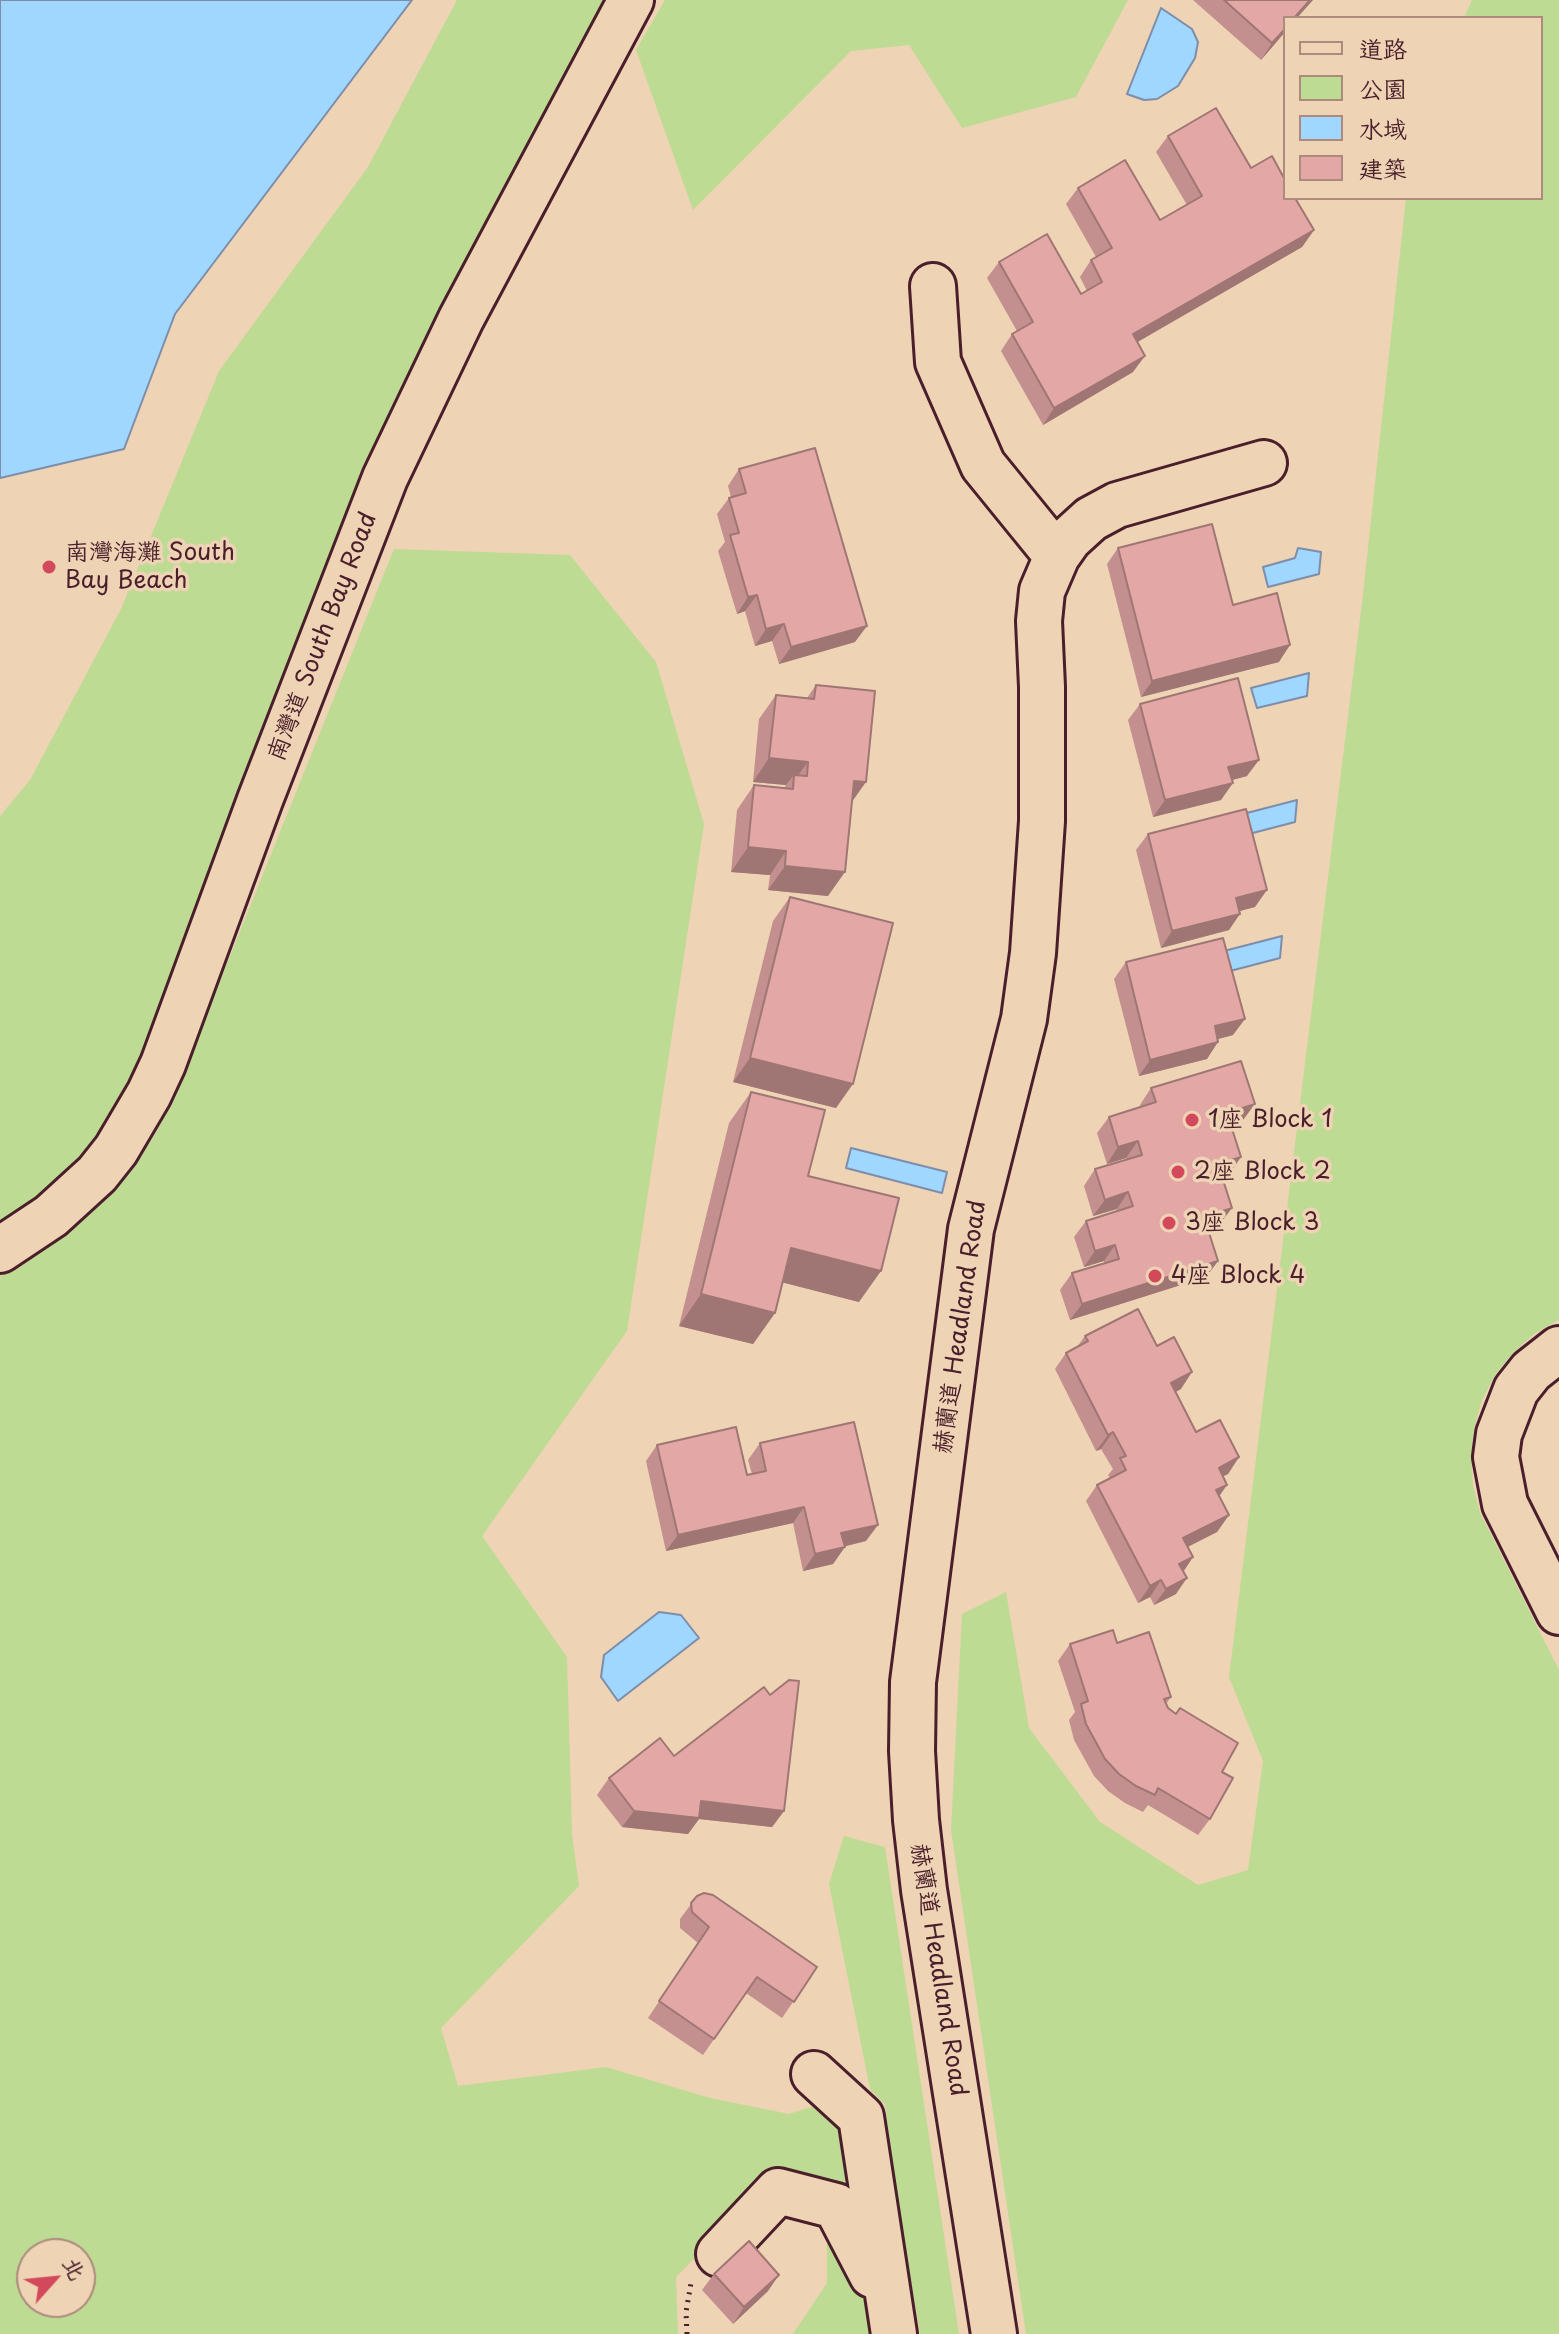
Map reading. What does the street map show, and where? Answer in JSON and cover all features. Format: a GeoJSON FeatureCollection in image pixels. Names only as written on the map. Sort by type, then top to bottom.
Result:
{"type":"FeatureCollection","features":[{"type":"Feature","properties":{"kind":"street","name":"南灣道 South Bay Road"},"geometry":{"type":"LineString","coordinates":[[0,1250],[51,1216],[97,1174],[116,1150],[149,1094],[385,478],[461,319],[631,0]]}},
{"type":"Feature","properties":{"kind":"street"},"geometry":{"type":"LineString","coordinates":[[933,286],[938,362],[983,465],[1057,556]]}},
{"type":"Feature","properties":{"kind":"street","name":"赫蘭道 Headland Road"},"geometry":{"type":"LineString","coordinates":[[994,2334],[924,1890],[912,1751],[913,1682],[971,1229],[1024,1019],[1031,967],[1042,807],[1039,621],[1042,591],[1057,556],[1069,539],[1091,519],[1117,505],[1264,463]]}},
{"type":"Feature","properties":{"kind":"street"},"geometry":{"type":"LineString","coordinates":[[1559,1349],[1531,1371],[1516,1390],[1499,1434],[1496,1457],[1505,1504],[1559,1612]]}},
{"type":"Feature","properties":{"kind":"street"},"geometry":{"type":"LineString","coordinates":[[814,2074],[861,2117],[892,2321]]}},
{"type":"Feature","properties":{"kind":"street"},"geometry":{"type":"LineString","coordinates":[[719,2254],[778,2191],[836,2206],[892,2321]]}},
{"type":"Feature","properties":{"kind":"green space"},"geometry":{"type":"Polygon","coordinates":[[[457,0],[630,0],[606,33],[127,1115],[0,1238],[0,816],[30,780],[121,609],[219,371],[368,167],[457,0]]]}},
{"type":"Feature","properties":{"kind":"green space"},"geometry":{"type":"Polygon","coordinates":[[[665,0],[1128,0],[1076,97],[962,128],[909,45],[851,51],[693,210],[636,50],[665,0]]]}},
{"type":"Feature","properties":{"kind":"green space"},"geometry":{"type":"Polygon","coordinates":[[[1472,0],[1559,0],[1559,1320],[1534,1334],[1495,1375],[1482,1400],[1474,1428],[1471,1457],[1473,1485],[1480,1513],[1559,1670],[1559,2334],[1026,2334],[951,1830],[962,1614],[1006,1592],[1029,1728],[1100,1822],[1198,1885],[1248,1870],[1263,1761],[1229,1677],[1362,603],[1406,200],[1543,200],[1543,16],[1465,16],[1472,0]]]}},
{"type":"Feature","properties":{"kind":"green space"},"geometry":{"type":"Polygon","coordinates":[[[394,549],[570,555],[656,662],[704,824],[627,1331],[482,1536],[567,1657],[572,1834],[579,1886],[441,2028],[458,2086],[606,2067],[710,2098],[789,2114],[824,2103],[847,2124],[857,2200],[776,2176],[676,2277],[678,2334],[0,2334],[0,1276],[68,1233],[111,1193],[155,1134],[168,1110],[394,549]]]}},
{"type":"Feature","properties":{"kind":"green space"},"geometry":{"type":"Polygon","coordinates":[[[844,1836],[885,1847],[959,2334],[920,2334],[896,2195],[885,2105],[870,2089],[829,1884],[844,1836]]]}},
{"type":"Feature","properties":{"kind":"green space"},"geometry":{"type":"Polygon","coordinates":[[[827,2236],[875,2311],[879,2334],[793,2334],[827,2283],[827,2236]]]}},
{"type":"Feature","properties":{"kind":"water"},"geometry":{"type":"Polygon","coordinates":[[[0,0],[412,0],[175,314],[124,449],[0,478],[0,0]]]}},
{"type":"Feature","properties":{"kind":"water"},"geometry":{"type":"Polygon","coordinates":[[[1161,8],[1192,29],[1198,42],[1195,58],[1178,86],[1157,99],[1144,100],[1127,94],[1161,8]]]}},
{"type":"Feature","properties":{"kind":"water"},"geometry":{"type":"Polygon","coordinates":[[[1298,548],[1321,552],[1319,574],[1268,587],[1263,567],[1295,558],[1298,548]]]}},
{"type":"Feature","properties":{"kind":"water"},"geometry":{"type":"Polygon","coordinates":[[[1309,673],[1307,696],[1257,708],[1251,688],[1309,673]]]}},
{"type":"Feature","properties":{"kind":"water"},"geometry":{"type":"Polygon","coordinates":[[[1297,800],[1295,822],[1245,835],[1239,815],[1297,800]]]}},
{"type":"Feature","properties":{"kind":"water"},"geometry":{"type":"Polygon","coordinates":[[[1282,936],[1280,958],[1230,971],[1224,951],[1282,936]]]}},
{"type":"Feature","properties":{"kind":"water"},"geometry":{"type":"Polygon","coordinates":[[[851,1148],[947,1172],[942,1193],[846,1168],[851,1148]]]}},
{"type":"Feature","properties":{"kind":"water"},"geometry":{"type":"Polygon","coordinates":[[[659,1612],[681,1615],[699,1638],[618,1701],[601,1677],[604,1655],[659,1612]]]}},
{"type":"Feature","properties":{"kind":"building"},"geometry":{"type":"Polygon","coordinates":[[[1224,0],[1310,0],[1296,16],[1283,16],[1283,31],[1272,43],[1224,0]]]}},
{"type":"Feature","properties":{"kind":"building"},"geometry":{"type":"Polygon","coordinates":[[[1216,108],[1251,168],[1272,156],[1283,176],[1283,200],[1296,200],[1314,230],[1133,334],[1145,356],[1054,408],[1012,334],[1033,322],[999,262],[1047,234],[1081,294],[1102,282],[1091,260],[1112,248],[1078,188],[1125,160],[1160,220],[1202,196],[1168,136],[1216,108]]]}},
{"type":"Feature","properties":{"kind":"building"},"geometry":{"type":"Polygon","coordinates":[[[815,448],[867,626],[791,647],[784,624],[766,629],[757,595],[748,597],[730,535],[739,533],[729,498],[746,493],[739,469],[815,448]]]}},
{"type":"Feature","properties":{"kind":"building"},"geometry":{"type":"Polygon","coordinates":[[[1212,524],[1233,605],[1277,593],[1290,645],[1152,681],[1118,548],[1212,524]]]}},
{"type":"Feature","properties":{"kind":"building"},"geometry":{"type":"Polygon","coordinates":[[[1238,678],[1259,760],[1228,767],[1233,783],[1165,800],[1140,704],[1238,678]]]}},
{"type":"Feature","properties":{"kind":"building"},"geometry":{"type":"Polygon","coordinates":[[[816,685],[875,691],[866,782],[854,781],[845,872],[785,866],[786,851],[748,847],[754,785],[793,789],[794,775],[807,776],[808,762],[769,758],[776,695],[814,699],[816,685]]]}},
{"type":"Feature","properties":{"kind":"building"},"geometry":{"type":"Polygon","coordinates":[[[1246,809],[1267,890],[1236,898],[1240,914],[1172,931],[1148,834],[1246,809]]]}},
{"type":"Feature","properties":{"kind":"building"},"geometry":{"type":"Polygon","coordinates":[[[790,897],[893,923],[853,1084],[750,1058],[790,897]]]}},
{"type":"Feature","properties":{"kind":"building"},"geometry":{"type":"Polygon","coordinates":[[[1223,938],[1245,1019],[1215,1026],[1218,1042],[1150,1060],[1126,962],[1223,938]]]}},
{"type":"Feature","properties":{"kind":"building"},"geometry":{"type":"Polygon","coordinates":[[[1241,1061],[1255,1104],[1227,1113],[1241,1157],[1218,1164],[1232,1208],[1204,1217],[1218,1261],[1082,1304],[1072,1273],[1119,1259],[1115,1245],[1095,1251],[1086,1221],[1133,1206],[1128,1192],[1105,1200],[1095,1169],[1142,1155],[1138,1141],[1118,1147],[1109,1117],[1156,1102],[1151,1088],[1241,1061]]]}},
{"type":"Feature","properties":{"kind":"building"},"geometry":{"type":"Polygon","coordinates":[[[751,1092],[825,1110],[808,1176],[899,1198],[881,1271],[791,1248],[775,1313],[701,1294],[751,1092]]]}},
{"type":"Feature","properties":{"kind":"building"},"geometry":{"type":"Polygon","coordinates":[[[1138,1309],[1157,1346],[1174,1337],[1192,1372],[1171,1383],[1196,1432],[1220,1420],[1239,1457],[1219,1468],[1227,1485],[1216,1490],[1229,1515],[1183,1538],[1193,1557],[1179,1564],[1187,1578],[1166,1589],[1161,1580],[1150,1586],[1097,1485],[1126,1470],[1120,1458],[1126,1456],[1113,1432],[1108,1435],[1066,1353],[1088,1341],[1085,1336],[1138,1309]]]}},
{"type":"Feature","properties":{"kind":"building"},"geometry":{"type":"Polygon","coordinates":[[[854,1422],[878,1525],[841,1533],[845,1547],[815,1554],[804,1507],[678,1535],[657,1445],[736,1427],[747,1475],[766,1471],[760,1443],[854,1422]]]}},
{"type":"Feature","properties":{"kind":"building"},"geometry":{"type":"Polygon","coordinates":[[[1113,1630],[1117,1643],[1149,1632],[1171,1697],[1164,1699],[1168,1708],[1176,1714],[1180,1708],[1238,1743],[1222,1772],[1233,1778],[1210,1819],[1158,1788],[1155,1795],[1119,1774],[1105,1759],[1086,1724],[1081,1704],[1088,1701],[1070,1644],[1113,1630]]]}},
{"type":"Feature","properties":{"kind":"building"},"geometry":{"type":"Polygon","coordinates":[[[789,1680],[799,1681],[784,1811],[701,1801],[699,1818],[634,1811],[609,1778],[660,1738],[674,1756],[764,1687],[770,1695],[789,1680]]]}},
{"type":"Feature","properties":{"kind":"building"},"geometry":{"type":"Polygon","coordinates":[[[704,1893],[713,1895],[817,1967],[794,2002],[757,1977],[714,2039],[659,2001],[709,1927],[692,1912],[691,1903],[704,1893]]]}},
{"type":"Feature","properties":{"kind":"building"},"geometry":{"type":"Polygon","coordinates":[[[749,2241],[779,2275],[744,2307],[714,2274],[749,2241]]]}},
{"type":"Feature","properties":{"kind":"place","name":"南灣海灘 South Bay Beach"},"geometry":{"type":"Point","coordinates":[49,567]}},
{"type":"Feature","properties":{"kind":"place","name":"1座 Block 1"},"geometry":{"type":"Point","coordinates":[1192,1120]}},
{"type":"Feature","properties":{"kind":"place","name":"2座 Block 2"},"geometry":{"type":"Point","coordinates":[1178,1172]}},
{"type":"Feature","properties":{"kind":"place","name":"3座 Block 3"},"geometry":{"type":"Point","coordinates":[1169,1223]}},
{"type":"Feature","properties":{"kind":"place","name":"4座 Block 4"},"geometry":{"type":"Point","coordinates":[1155,1276]}}]}
